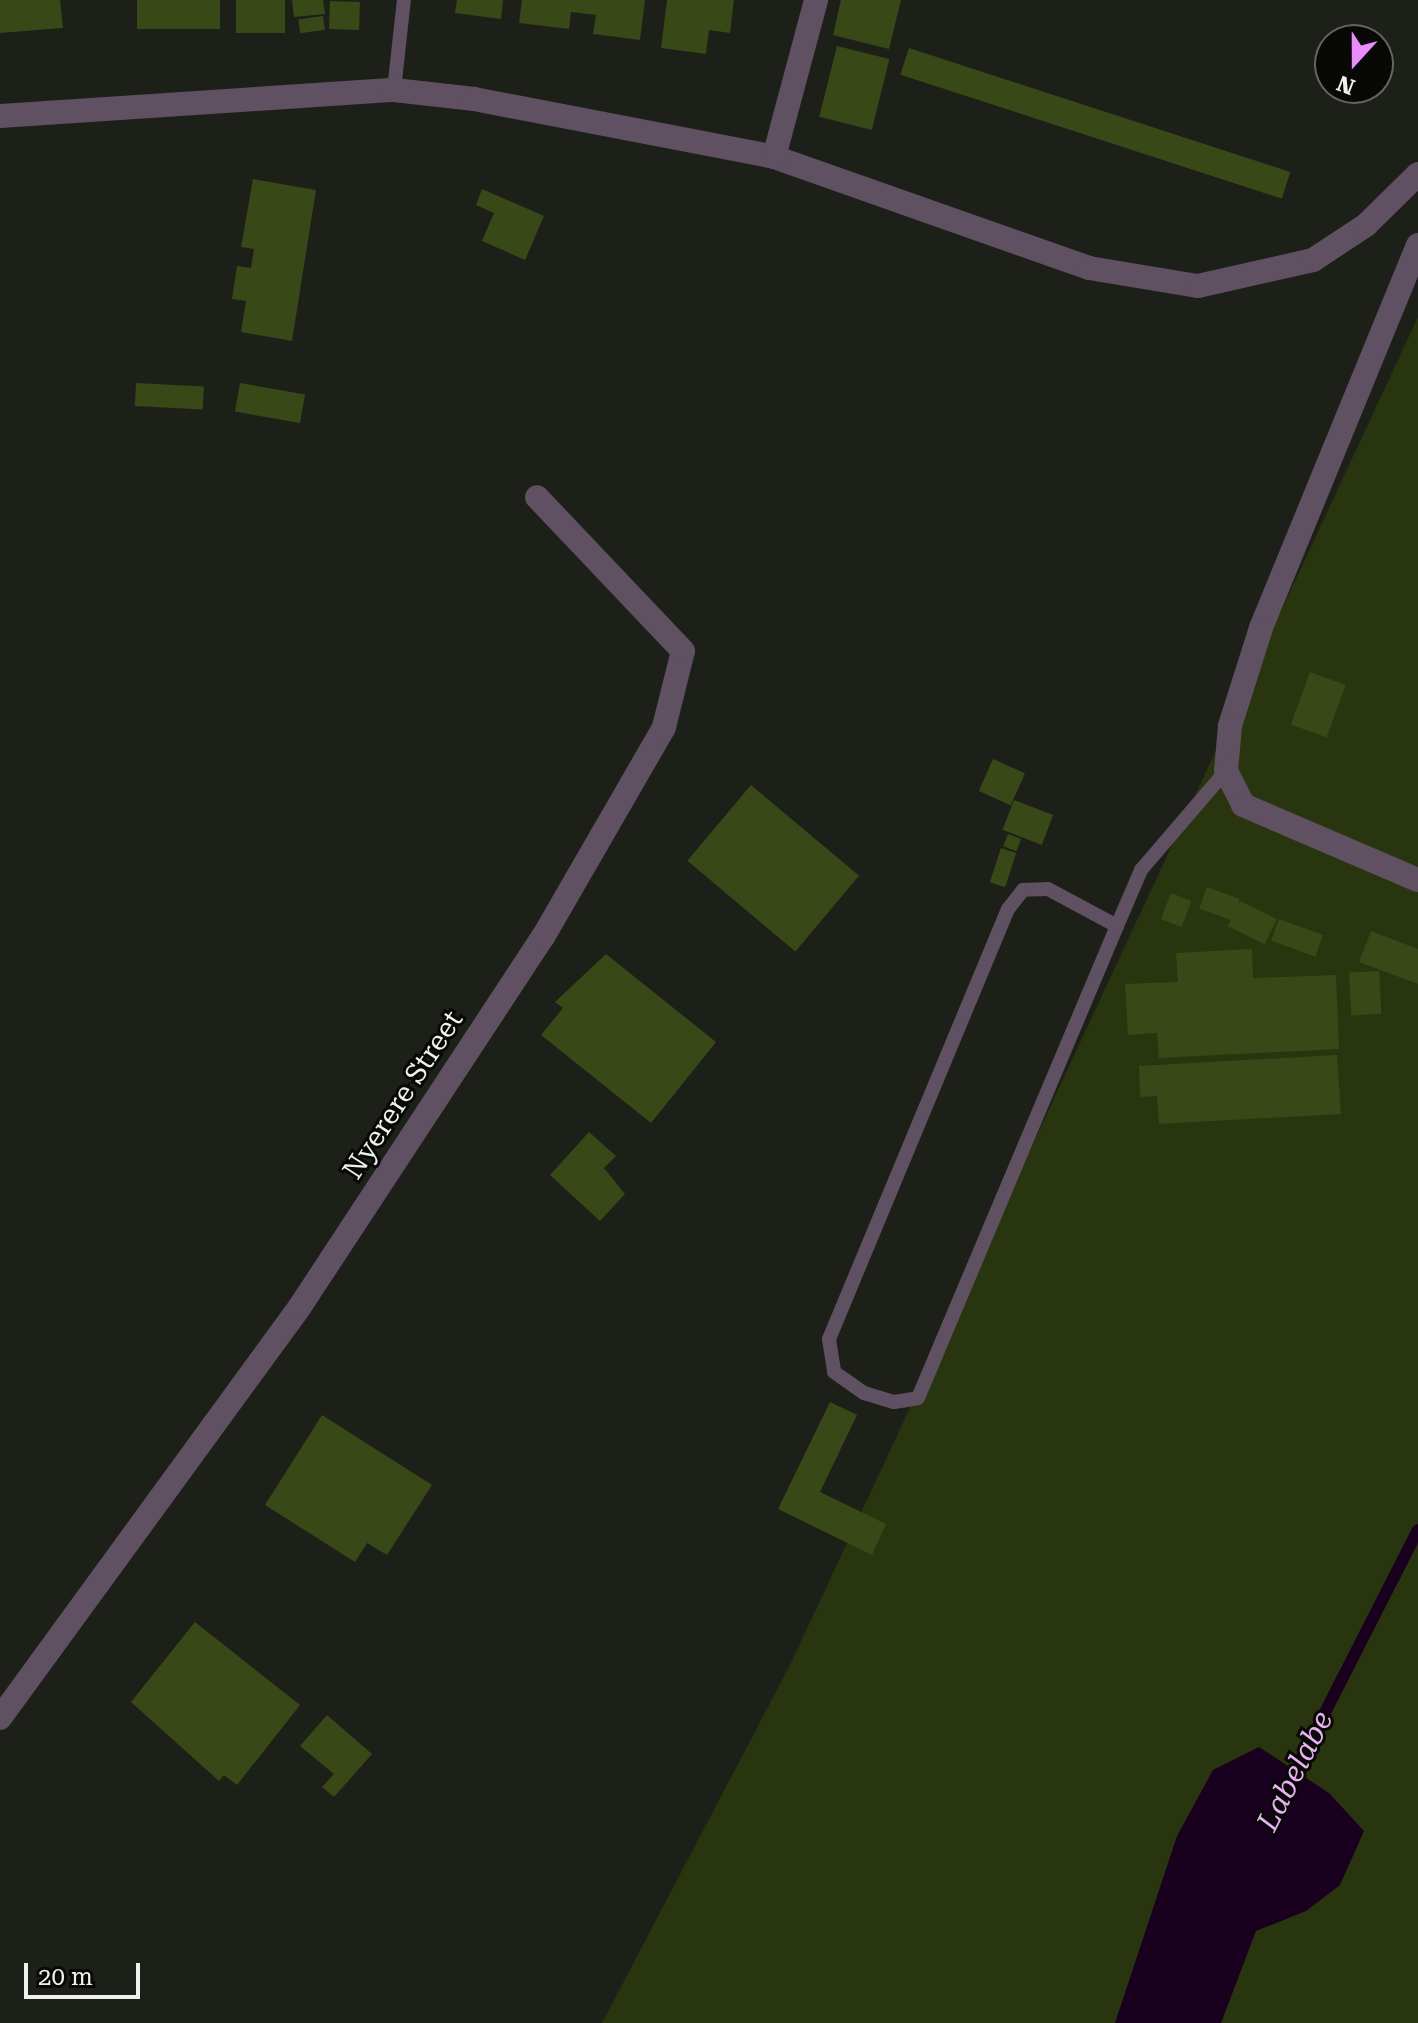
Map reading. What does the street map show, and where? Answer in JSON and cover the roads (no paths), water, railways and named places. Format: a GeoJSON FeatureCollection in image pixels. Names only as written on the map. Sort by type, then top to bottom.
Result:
{"type":"FeatureCollection","features":[{"type":"Feature","properties":{"kind":"street"},"geometry":{"type":"LineString","coordinates":[[774,157],[816,0]]}},
{"type":"Feature","properties":{"kind":"street"},"geometry":{"type":"LineString","coordinates":[[0,116],[394,90],[774,157],[1089,268],[1198,286],[1313,260],[1366,225],[1418,174]]}},
{"type":"Feature","properties":{"kind":"street"},"geometry":{"type":"LineString","coordinates":[[1418,245],[1261,628],[1230,726],[1226,771],[1243,805],[1418,880]]}},
{"type":"Feature","properties":{"kind":"street","name":"Nyerere Street"},"geometry":{"type":"LineString","coordinates":[[0,1718],[299,1308],[543,937],[664,727],[683,651],[537,497]]}},
{"type":"Feature","properties":{"kind":"lane"},"geometry":{"type":"LineString","coordinates":[[394,90],[404,0]]}},
{"type":"Feature","properties":{"kind":"lane"},"geometry":{"type":"LineString","coordinates":[[1117,926],[1048,889],[1023,890],[1008,909],[829,1339],[834,1372],[864,1393],[894,1402],[918,1398],[1141,870],[1226,771]]}},
{"type":"Feature","properties":{"kind":"water"},"geometry":{"type":"Polygon","coordinates":[[[1259,1747],[1329,1793],[1364,1831],[1340,1885],[1306,1911],[1256,1931],[1221,2023],[1115,2023],[1177,1836],[1213,1770],[1259,1747]]]}},
{"type":"Feature","properties":{"kind":"waterway","name":"Labelabe"},"geometry":{"type":"LineString","coordinates":[[1288,1785],[1418,1530]]}}]}
